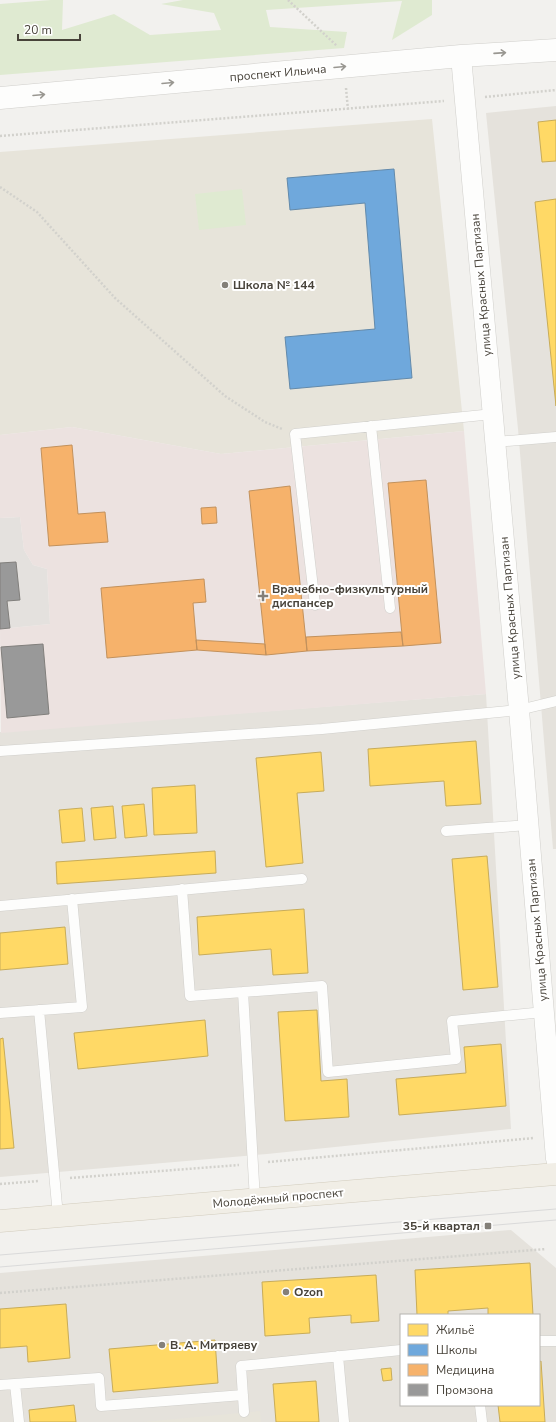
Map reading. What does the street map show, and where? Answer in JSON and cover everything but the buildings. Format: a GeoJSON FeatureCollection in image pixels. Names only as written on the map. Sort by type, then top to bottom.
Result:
{"type":"FeatureCollection","features":[{"type":"Feature","properties":{"kind":"main road","name":"Молодёжный проспект"},"geometry":{"type":"LineString","coordinates":[[0,1221],[556,1174]]}},
{"type":"Feature","properties":{"kind":"street","name":"проспект Ильича"},"geometry":{"type":"LineString","coordinates":[[0,98],[461,56],[556,50]]}},
{"type":"Feature","properties":{"kind":"street","name":"улица Красных Партизан"},"geometry":{"type":"LineString","coordinates":[[461,56],[529,825],[556,1159]]}},
{"type":"Feature","properties":{"kind":"lane"},"geometry":{"type":"LineString","coordinates":[[315,605],[295,434],[493,414]]}},
{"type":"Feature","properties":{"kind":"lane"},"geometry":{"type":"LineString","coordinates":[[371,426],[390,608]]}},
{"type":"Feature","properties":{"kind":"lane"},"geometry":{"type":"LineString","coordinates":[[495,442],[556,437]]}},
{"type":"Feature","properties":{"kind":"lane"},"geometry":{"type":"LineString","coordinates":[[0,751],[322,729],[519,710],[556,701]]}},
{"type":"Feature","properties":{"kind":"lane"},"geometry":{"type":"LineString","coordinates":[[446,831],[529,825]]}},
{"type":"Feature","properties":{"kind":"lane"},"geometry":{"type":"LineString","coordinates":[[0,906],[302,879]]}},
{"type":"Feature","properties":{"kind":"lane"},"geometry":{"type":"LineString","coordinates":[[182,890],[190,996],[322,986],[328,1072],[456,1060],[452,1021],[544,1012]]}},
{"type":"Feature","properties":{"kind":"lane"},"geometry":{"type":"LineString","coordinates":[[0,1013],[82,1007],[72,899]]}},
{"type":"Feature","properties":{"kind":"lane"},"geometry":{"type":"LineString","coordinates":[[244,992],[255,1200]]}},
{"type":"Feature","properties":{"kind":"lane"},"geometry":{"type":"LineString","coordinates":[[39,1010],[58,1216]]}},
{"type":"Feature","properties":{"kind":"lane"},"geometry":{"type":"LineString","coordinates":[[540,1341],[556,1341]]}},
{"type":"Feature","properties":{"kind":"lane"},"geometry":{"type":"LineString","coordinates":[[244,1412],[241,1366],[400,1350]]}},
{"type":"Feature","properties":{"kind":"lane"},"geometry":{"type":"LineString","coordinates":[[338,1356],[344,1422]]}},
{"type":"Feature","properties":{"kind":"lane"},"geometry":{"type":"LineString","coordinates":[[0,1386],[99,1378],[101,1406],[243,1395]]}},
{"type":"Feature","properties":{"kind":"lane"},"geometry":{"type":"LineString","coordinates":[[15,1384],[19,1422]]}},
{"type":"Feature","properties":{"kind":"lane"},"geometry":{"type":"LineString","coordinates":[[480,1406],[482,1422]]}},
{"type":"Feature","properties":{"kind":"path"},"geometry":{"type":"LineString","coordinates":[[288,0],[342,50]]}},
{"type":"Feature","properties":{"kind":"path"},"geometry":{"type":"LineString","coordinates":[[346,87],[348,110]]}},
{"type":"Feature","properties":{"kind":"path"},"geometry":{"type":"LineString","coordinates":[[0,136],[348,110],[465,100],[503,94],[556,90]]}},
{"type":"Feature","properties":{"kind":"path"},"geometry":{"type":"LineString","coordinates":[[0,188],[37,212],[115,298],[225,396],[265,422],[295,434]]}},
{"type":"Feature","properties":{"kind":"path"},"geometry":{"type":"LineString","coordinates":[[0,1293],[546,1249]]}},
{"type":"Feature","properties":{"kind":"shaded area"},"geometry":{"type":"Polygon","coordinates":[[[556,106],[556,849],[553,849],[518,429],[486,113],[556,106]]]}},
{"type":"Feature","properties":{"kind":"shaded area","name":"Школа № 144"},"geometry":{"type":"Polygon","coordinates":[[[432,119],[464,431],[221,454],[72,427],[0,435],[0,152],[432,119]]]}},
{"type":"Feature","properties":{"kind":"shaded area","name":"Врачебно-физкультурный диспансер"},"geometry":{"type":"Polygon","coordinates":[[[72,427],[221,454],[464,431],[486,694],[1,733],[0,629],[50,624],[47,569],[33,565],[24,550],[20,517],[0,518],[0,435],[72,427]]]}},
{"type":"Feature","properties":{"kind":"shaded area"},"geometry":{"type":"Polygon","coordinates":[[[20,517],[24,550],[33,565],[47,569],[50,624],[0,629],[0,518],[20,517]]]}},
{"type":"Feature","properties":{"kind":"shaded area"},"geometry":{"type":"Polygon","coordinates":[[[486,694],[511,1129],[267,1154],[0,1177],[0,732],[486,694]]]}},
{"type":"Feature","properties":{"kind":"shaded area"},"geometry":{"type":"Polygon","coordinates":[[[511,1230],[556,1268],[556,1422],[0,1422],[0,1273],[511,1230]]]}},
{"type":"Feature","properties":{"kind":"shaded area"},"geometry":{"type":"Polygon","coordinates":[[[260,1411],[261,1422],[143,1422],[260,1411]]]}},
{"type":"Feature","properties":{"kind":"green space"},"geometry":{"type":"Polygon","coordinates":[[[63,0],[62,30],[114,14],[150,35],[221,30],[214,13],[161,4],[183,0],[432,0],[432,15],[392,40],[402,1],[266,10],[270,27],[347,32],[344,48],[0,75],[0,4],[63,0]]]}},
{"type":"Feature","properties":{"kind":"green space"},"geometry":{"type":"Polygon","coordinates":[[[242,189],[246,225],[199,230],[195,194],[242,189]]]}},
{"type":"Feature","properties":{"kind":"tram line"},"geometry":{"type":"LineString","coordinates":[[0,1255],[556,1209]]}},
{"type":"Feature","properties":{"kind":"tram line"},"geometry":{"type":"LineString","coordinates":[[0,1267],[556,1220]]}},
{"type":"Feature","properties":{"kind":"place","name":"Школа № 144"},"geometry":{"type":"Point","coordinates":[225,285]}},
{"type":"Feature","properties":{"kind":"place","name":"Врачебно-физкультурный диспансер"},"geometry":{"type":"Point","coordinates":[263,596]}},
{"type":"Feature","properties":{"kind":"place","name":"35-й квартал"},"geometry":{"type":"Point","coordinates":[488,1226]}},
{"type":"Feature","properties":{"kind":"place","name":"Ozon"},"geometry":{"type":"Point","coordinates":[286,1292]}},
{"type":"Feature","properties":{"kind":"place","name":"В. А. Митряеву"},"geometry":{"type":"Point","coordinates":[162,1345]}}]}
